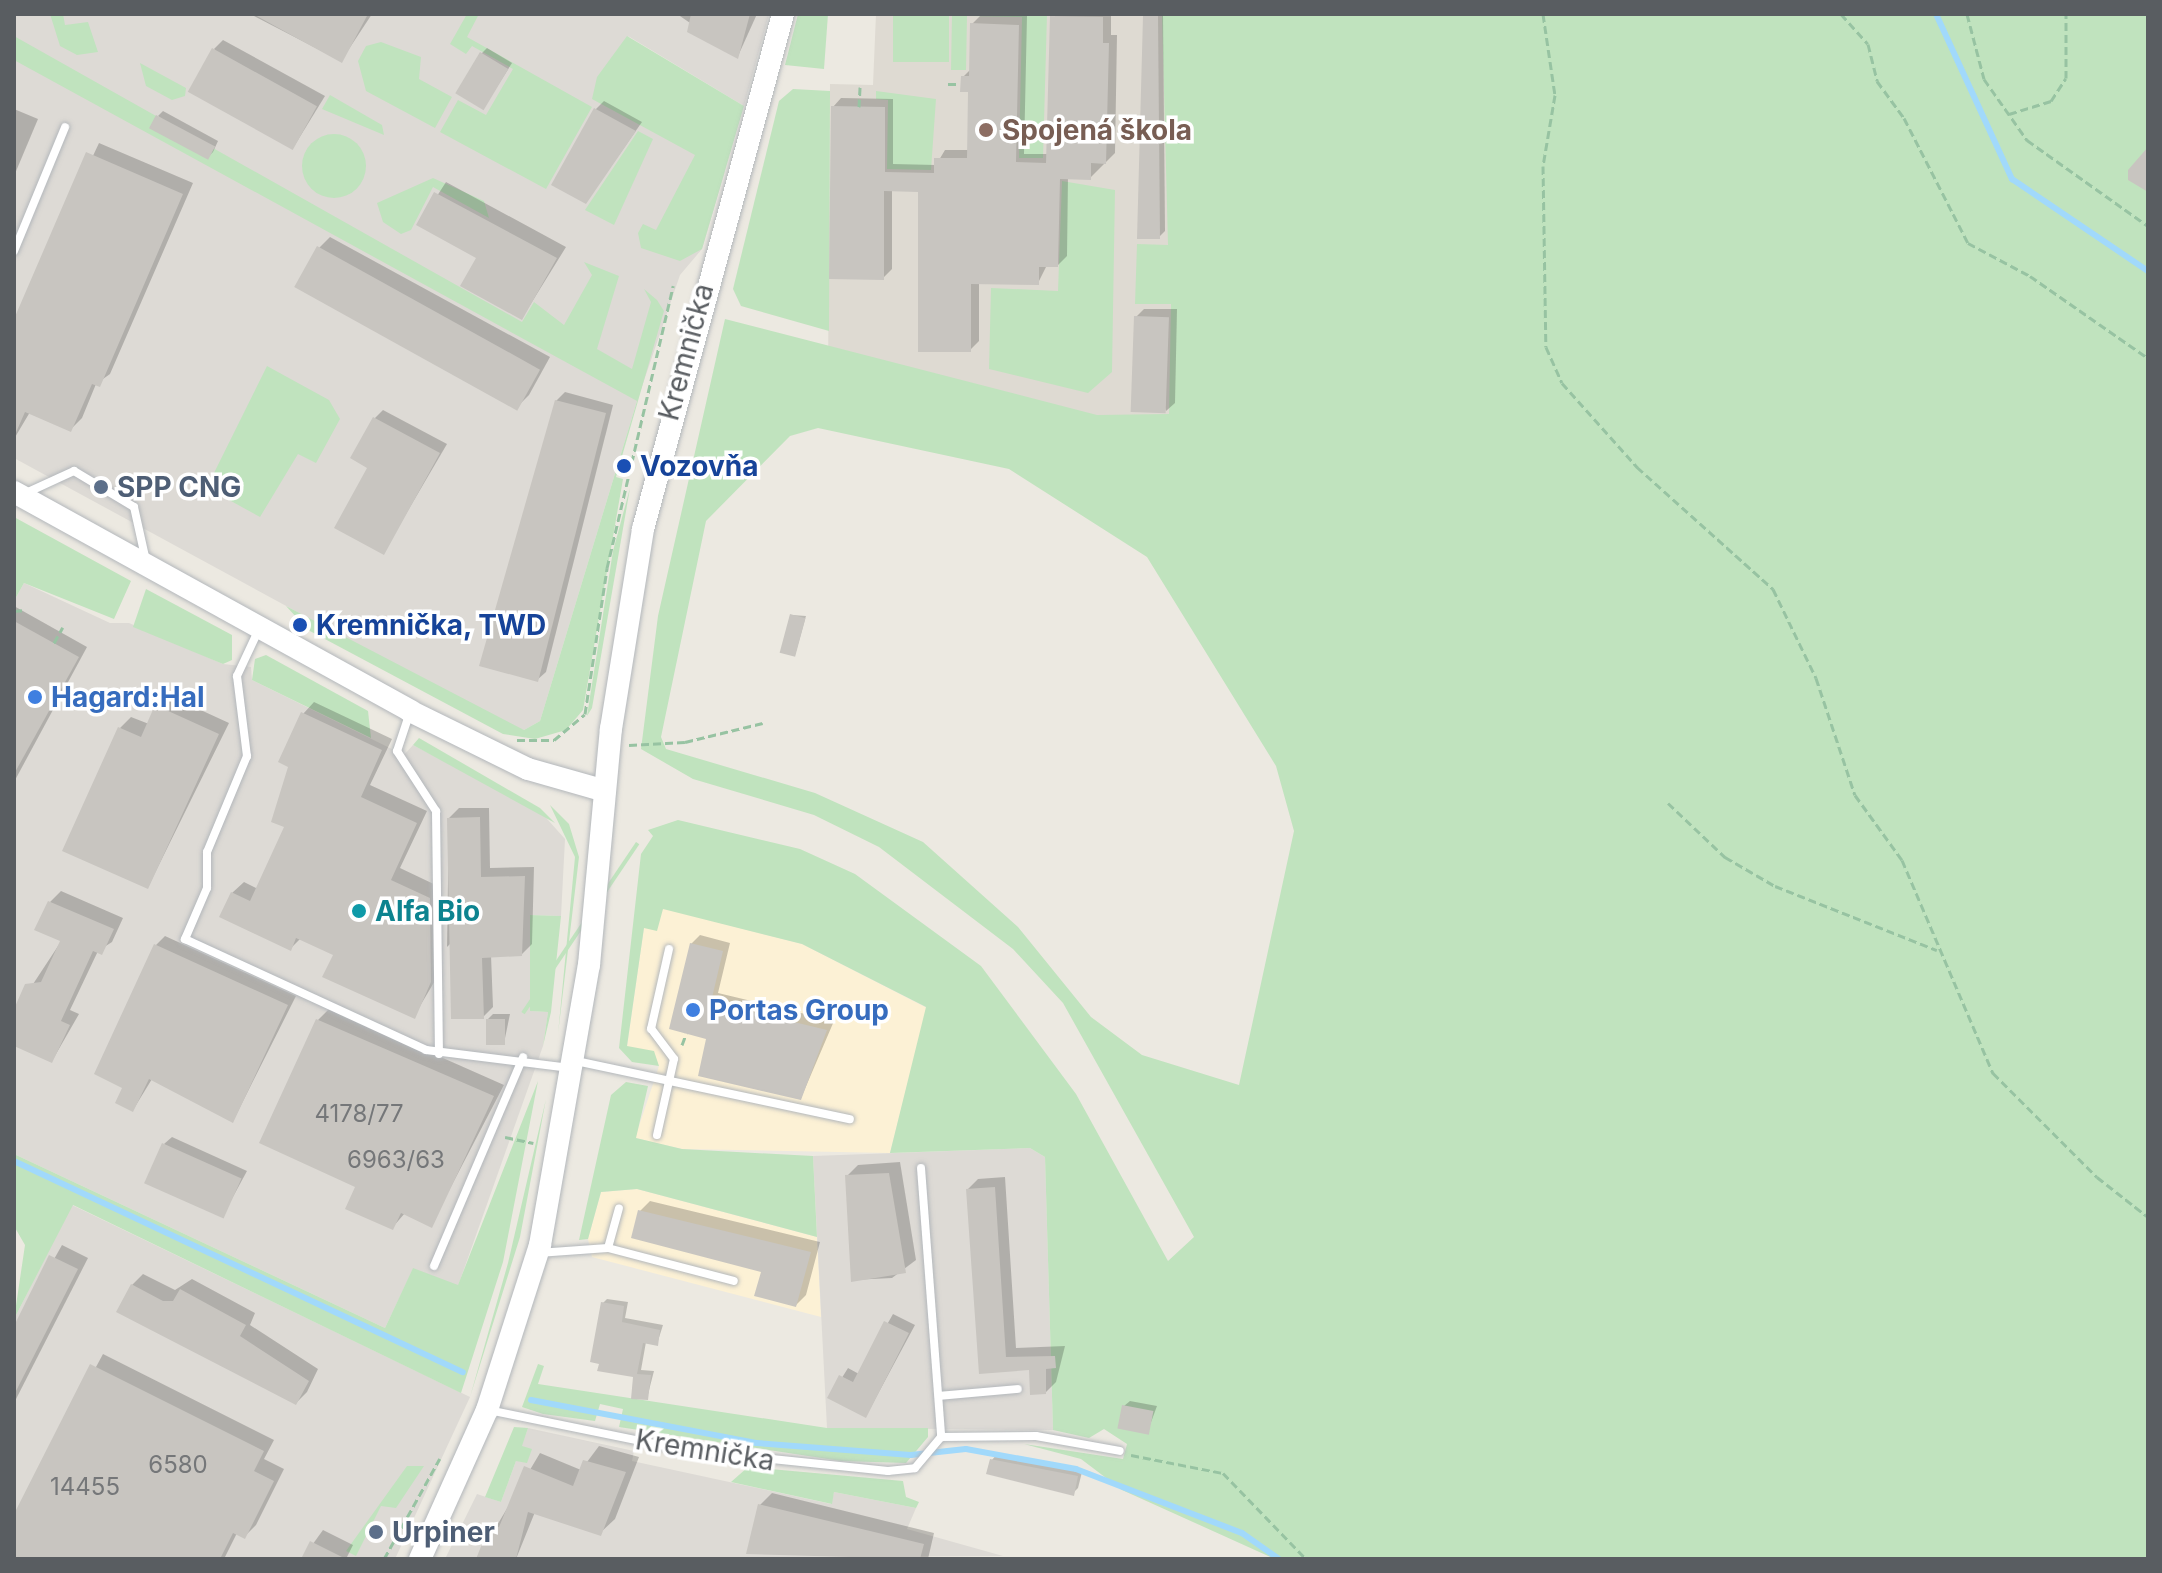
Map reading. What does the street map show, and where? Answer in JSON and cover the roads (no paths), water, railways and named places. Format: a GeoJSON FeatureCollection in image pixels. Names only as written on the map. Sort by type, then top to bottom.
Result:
{"type":"FeatureCollection","features":[{"type":"Feature","properties":{"kind":"main road","name":"Kremnička"},"geometry":{"type":"LineString","coordinates":[[420,1559],[487,1410],[538,1253],[575,1065],[609,748],[643,529],[700,301],[783,14]]}},
{"type":"Feature","properties":{"kind":"main road"},"geometry":{"type":"LineString","coordinates":[[17,494],[410,711],[528,769],[605,791]]}},
{"type":"Feature","properties":{"kind":"lane"},"geometry":{"type":"LineString","coordinates":[[14,251],[65,127]]}},
{"type":"Feature","properties":{"kind":"lane"},"geometry":{"type":"LineString","coordinates":[[17,494],[74,471],[134,507],[147,566]]}},
{"type":"Feature","properties":{"kind":"lane"},"geometry":{"type":"LineString","coordinates":[[260,628],[237,676],[247,756],[207,852],[207,888],[185,939],[439,1054],[520,1057],[670,1080],[850,1119]]}},
{"type":"Feature","properties":{"kind":"lane"},"geometry":{"type":"LineString","coordinates":[[410,711],[397,751],[436,811],[439,1054]]}},
{"type":"Feature","properties":{"kind":"lane"},"geometry":{"type":"LineString","coordinates":[[657,1135],[670,1080],[672,1050],[656,1043],[651,1029],[669,949]]}},
{"type":"Feature","properties":{"kind":"lane"},"geometry":{"type":"LineString","coordinates":[[434,1266],[493,1134],[520,1057]]}},
{"type":"Feature","properties":{"kind":"lane"},"geometry":{"type":"LineString","coordinates":[[921,1168],[941,1437],[1036,1436],[1120,1451]]}},
{"type":"Feature","properties":{"kind":"lane"},"geometry":{"type":"LineString","coordinates":[[608,1248],[619,1208]]}},
{"type":"Feature","properties":{"kind":"lane"},"geometry":{"type":"LineString","coordinates":[[538,1253],[608,1248],[734,1281]]}},
{"type":"Feature","properties":{"kind":"lane"},"geometry":{"type":"LineString","coordinates":[[939,1396],[1018,1389]]}},
{"type":"Feature","properties":{"kind":"lane","name":"Kremnička"},"geometry":{"type":"LineString","coordinates":[[487,1410],[745,1458],[906,1472],[921,1461],[941,1437]]}},
{"type":"Feature","properties":{"kind":"waterway"},"geometry":{"type":"LineString","coordinates":[[1936,14],[2012,179],[2148,271]]}},
{"type":"Feature","properties":{"kind":"waterway"},"geometry":{"type":"LineString","coordinates":[[14,1161],[463,1372]]}},
{"type":"Feature","properties":{"kind":"waterway"},"geometry":{"type":"LineString","coordinates":[[531,1400],[756,1443],[911,1455],[966,1449],[1076,1469],[1242,1533],[1279,1559]]}},
{"type":"Feature","properties":{"kind":"place","name":"Spojená škola"},"geometry":{"type":"Point","coordinates":[986,130]}},
{"type":"Feature","properties":{"kind":"place","name":"Vozovňa"},"geometry":{"type":"Point","coordinates":[624,466]}},
{"type":"Feature","properties":{"kind":"place","name":"SPP CNG"},"geometry":{"type":"Point","coordinates":[101,487]}},
{"type":"Feature","properties":{"kind":"place","name":"Kremnička, TWD"},"geometry":{"type":"Point","coordinates":[300,625]}},
{"type":"Feature","properties":{"kind":"place","name":"Hagard:Hal"},"geometry":{"type":"Point","coordinates":[35,697]}},
{"type":"Feature","properties":{"kind":"place","name":"Alfa Bio"},"geometry":{"type":"Point","coordinates":[359,911]}},
{"type":"Feature","properties":{"kind":"place","name":"Portas Group"},"geometry":{"type":"Point","coordinates":[693,1010]}},
{"type":"Feature","properties":{"kind":"place","name":"Urpiner"},"geometry":{"type":"Point","coordinates":[376,1532]}}]}
